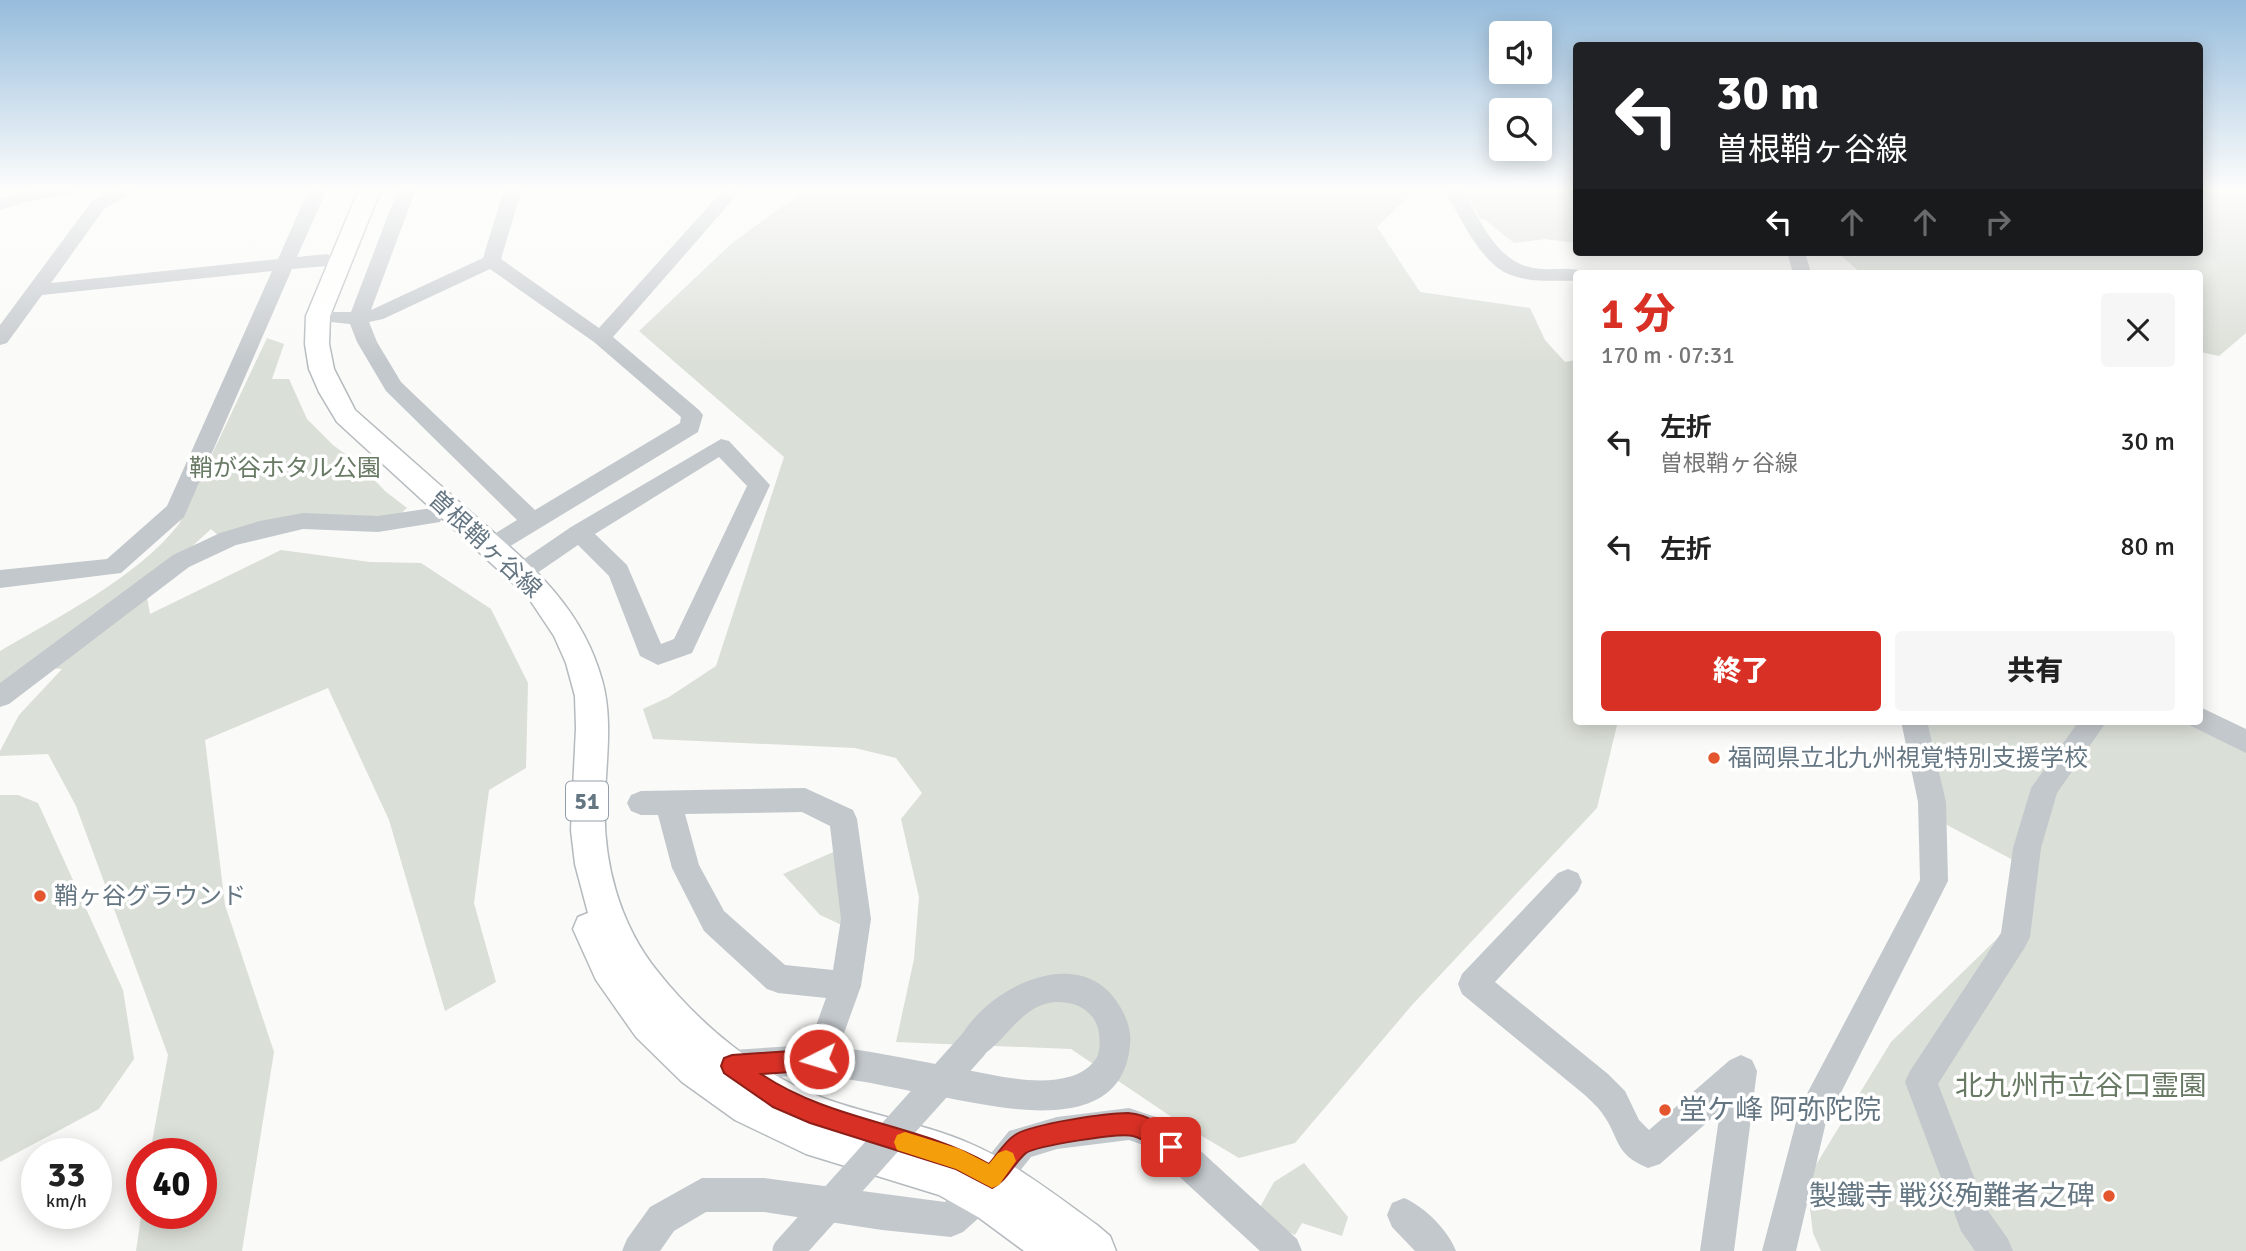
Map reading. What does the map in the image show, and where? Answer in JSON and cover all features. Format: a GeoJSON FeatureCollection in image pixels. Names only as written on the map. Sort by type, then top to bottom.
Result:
{"type":"FeatureCollection","features":[{"type":"Feature","properties":{"kind":"main road","name":"曽根鞘ヶ谷線"},"geometry":{"type":"LineString","coordinates":[[333,247],[306,311],[302,341],[305,368],[314,391],[332,423],[432,516],[524,596],[541,619],[567,680],[575,716],[569,817],[575,878],[588,922],[611,972],[637,1007],[673,1048],[715,1084],[767,1117],[806,1134],[949,1178],[985,1186],[1079,1236],[1095,1251]]}},
{"type":"Feature","properties":{"kind":"main road","name":"曽根鞘ヶ谷線"},"geometry":{"type":"LineString","coordinates":[[346,247],[318,316],[315,338],[319,364],[333,397],[346,416],[538,589],[556,612],[583,674],[592,712],[588,833],[593,871],[607,914],[629,961],[689,1034],[781,1099],[818,1116],[960,1160],[985,1186],[1060,1251]]}},
{"type":"Feature","properties":{"kind":"street"},"geometry":{"type":"LineString","coordinates":[[0,339],[67,247]]}},
{"type":"Feature","properties":{"kind":"street"},"geometry":{"type":"LineString","coordinates":[[0,579],[113,567],[176,511],[291,247]]}},
{"type":"Feature","properties":{"kind":"street"},"geometry":{"type":"LineString","coordinates":[[385,247],[358,318],[367,342],[393,386],[532,521]]}},
{"type":"Feature","properties":{"kind":"street"},"geometry":{"type":"LineString","coordinates":[[318,316],[358,318],[376,315],[491,261],[495,247]]}},
{"type":"Feature","properties":{"kind":"street"},"geometry":{"type":"LineString","coordinates":[[601,338],[681,247]]}},
{"type":"Feature","properties":{"kind":"street"},"geometry":{"type":"LineString","coordinates":[[1490,247],[1513,271],[1573,275]]}},
{"type":"Feature","properties":{"kind":"street"},"geometry":{"type":"LineString","coordinates":[[35,290],[327,260]]}},
{"type":"Feature","properties":{"kind":"street"},"geometry":{"type":"LineString","coordinates":[[491,261],[601,338],[692,415],[690,427],[491,547]]}},
{"type":"Feature","properties":{"kind":"street"},"geometry":{"type":"LineString","coordinates":[[519,574],[579,533],[721,446],[759,485],[682,646],[658,655],[649,649],[619,571],[579,533]]}},
{"type":"Feature","properties":{"kind":"street"},"geometry":{"type":"LineString","coordinates":[[0,697],[181,561],[228,539],[260,528],[303,520],[378,524],[432,516]]}},
{"type":"Feature","properties":{"kind":"street"},"geometry":{"type":"LineString","coordinates":[[2203,720],[2246,741]]}},
{"type":"Feature","properties":{"kind":"street"},"geometry":{"type":"LineString","coordinates":[[1781,1249],[1811,1118],[1934,881],[1932,802],[1915,725]]}},
{"type":"Feature","properties":{"kind":"street"},"geometry":{"type":"LineString","coordinates":[[1996,1251],[1973,1219],[1921,1082],[2015,937],[2026,848],[2045,788],[2091,725]]}},
{"type":"Feature","properties":{"kind":"street"},"geometry":{"type":"LineString","coordinates":[[641,803],[671,805],[805,800],[843,818],[856,919],[846,986],[819,1059]]}},
{"type":"Feature","properties":{"kind":"street"},"geometry":{"type":"LineString","coordinates":[[671,805],[672,824],[686,868],[714,921],[778,979],[846,986]]}},
{"type":"Feature","properties":{"kind":"street"},"geometry":{"type":"LineString","coordinates":[[1568,881],[1473,984],[1597,1085],[1614,1102],[1628,1132],[1648,1152],[1741,1071],[1717,1251]]}},
{"type":"Feature","properties":{"kind":"street"},"geometry":{"type":"LineString","coordinates":[[732,1066],[819,1059],[990,1090],[1043,1096],[1066,1095],[1088,1088],[1108,1069],[1116,1050],[1115,1028],[1096,998],[1083,989],[1069,985],[1029,994],[1004,1013],[972,1046],[788,1251]]}},
{"type":"Feature","properties":{"kind":"street"},"geometry":{"type":"LineString","coordinates":[[639,1251],[662,1219],[702,1195],[764,1195],[882,1213],[951,1220],[985,1186],[1021,1143],[1057,1133],[1129,1124],[1156,1133],[1285,1251]]}},
{"type":"Feature","properties":{"kind":"street"},"geometry":{"type":"LineString","coordinates":[[1404,1215],[1439,1251]]}},
{"type":"Feature","properties":{"kind":"green space"},"geometry":{"type":"Polygon","coordinates":[[[727,247],[1390,247],[1420,292],[1530,308],[1545,340],[1565,362],[1573,361],[1573,725],[1617,725],[1597,808],[1412,1005],[1295,1143],[1239,1158],[1185,1126],[1071,1049],[896,1042],[914,959],[919,897],[901,819],[922,793],[896,758],[855,748],[653,739],[643,709],[669,697],[716,666],[784,457],[639,331],[727,247]]]}},
{"type":"Feature","properties":{"kind":"green space"},"geometry":{"type":"Polygon","coordinates":[[[2203,247],[2246,247],[2246,333],[2219,356],[2203,353],[2203,270],[1858,270],[1842,256],[2203,256],[2203,247]]]}},
{"type":"Feature","properties":{"kind":"green space","name":"鞘が谷ホタル公園"},"geometry":{"type":"Polygon","coordinates":[[[267,338],[284,344],[272,379],[289,379],[307,419],[333,445],[360,465],[385,491],[407,508],[397,517],[220,537],[211,529],[186,552],[144,580],[150,614],[281,550],[370,562],[421,563],[491,609],[528,683],[526,768],[489,790],[474,903],[496,982],[445,1011],[389,820],[328,688],[205,740],[225,905],[274,1052],[242,1251],[136,1251],[139,1229],[217,1229],[217,1138],[153,1138],[168,1055],[76,806],[48,754],[0,756],[0,751],[19,715],[62,669],[25,666],[0,684],[0,651],[120,579],[162,543],[179,524],[267,338]]]}},
{"type":"Feature","properties":{"kind":"green space","name":"北九州市立谷口霊園"},"geometry":{"type":"Polygon","coordinates":[[[1923,725],[2201,725],[2246,749],[2246,1251],[1821,1251],[1813,1233],[1810,1209],[1814,1168],[1891,1042],[2008,928],[2015,861],[1947,825],[1923,725]]]}},
{"type":"Feature","properties":{"kind":"green space","name":"鞘ヶ谷グラウンド"},"geometry":{"type":"Polygon","coordinates":[[[0,795],[18,795],[38,803],[123,990],[134,1059],[99,1109],[45,1138],[21,1138],[21,1151],[0,1162],[0,795]]]}},
{"type":"Feature","properties":{"kind":"green space"},"geometry":{"type":"Polygon","coordinates":[[[838,850],[846,927],[820,915],[783,874],[838,850]]]}},
{"type":"Feature","properties":{"kind":"green space"},"geometry":{"type":"Polygon","coordinates":[[[1304,1163],[1348,1217],[1342,1236],[1302,1223],[1295,1235],[1281,1228],[1259,1209],[1274,1182],[1304,1163]]]}},
{"type":"Feature","properties":{"kind":"slow traffic"},"geometry":{"type":"LineString","coordinates":[[905,1142],[960,1160],[992,1177],[1006,1161]]}},
{"type":"Feature","properties":{"kind":"place","name":"福岡県立北九州視覚特別支援学校"},"geometry":{"type":"Point","coordinates":[1714,758]}},
{"type":"Feature","properties":{"kind":"place","name":"鞘ヶ谷グラウンド"},"geometry":{"type":"Point","coordinates":[40,896]}},
{"type":"Feature","properties":{"kind":"place","name":"堂ケ峰 阿弥陀院"},"geometry":{"type":"Point","coordinates":[1665,1110]}},
{"type":"Feature","properties":{"kind":"place","name":"製鐵寺 戦災殉難者之碑"},"geometry":{"type":"Point","coordinates":[2109,1196]}},
{"type":"Feature","properties":{"kind":"route"},"geometry":{"type":"LineString","coordinates":[[819,1059],[732,1066],[781,1099],[818,1116],[960,1160],[992,1177],[1021,1143],[1057,1133],[1129,1124],[1156,1133],[1171,1147]]}}]}
